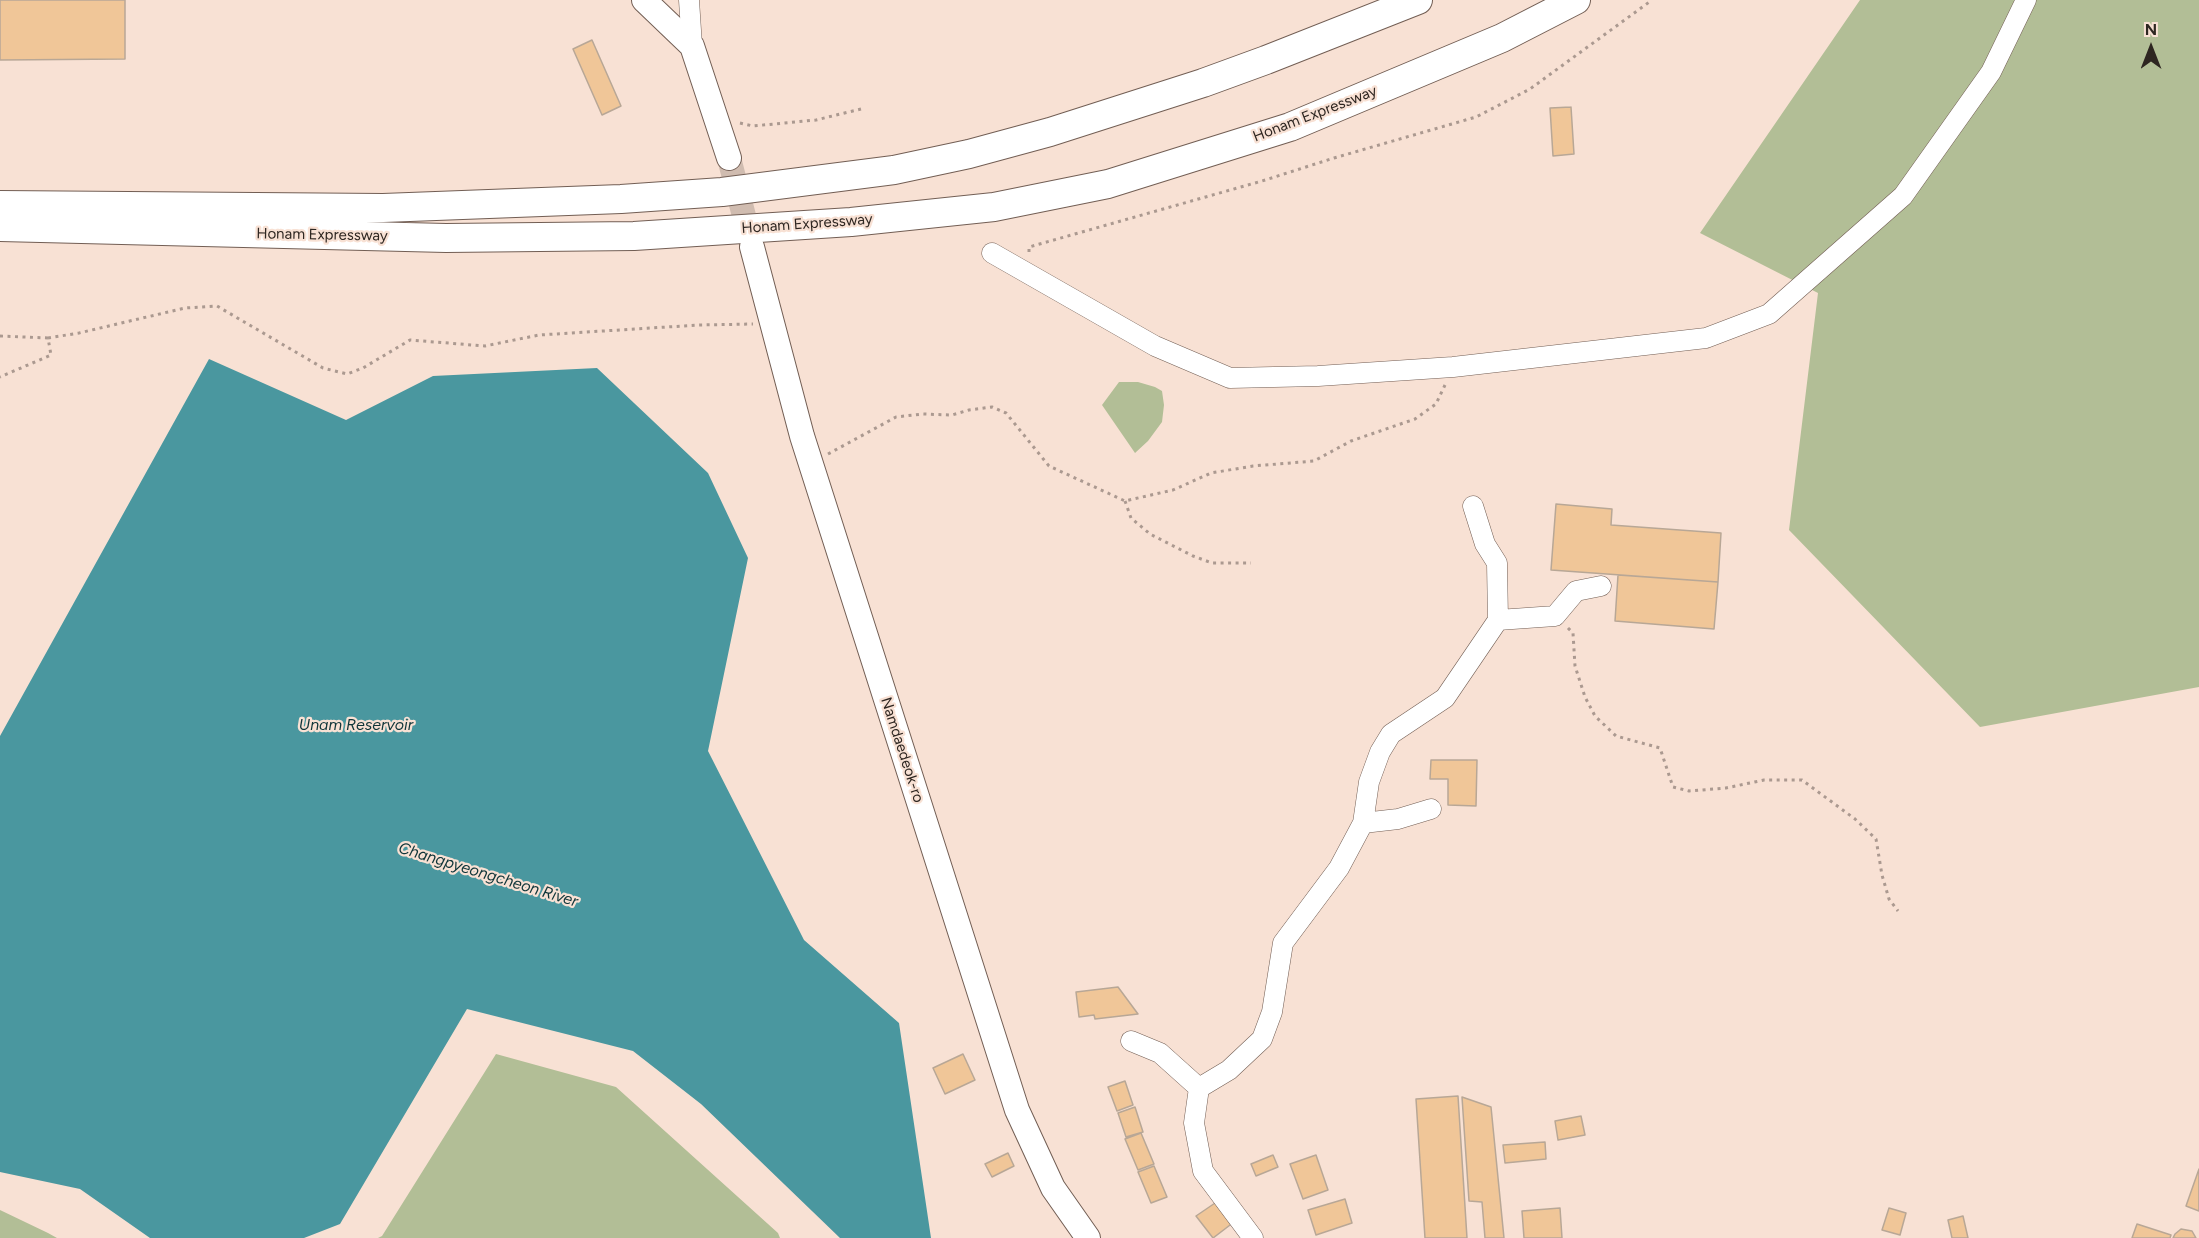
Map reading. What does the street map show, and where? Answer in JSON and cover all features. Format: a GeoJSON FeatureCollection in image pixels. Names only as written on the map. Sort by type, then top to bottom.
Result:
{"type":"FeatureCollection","features":[{"type":"Feature","properties":{"kind":"highway","name":"Honam Expressway"},"geometry":{"type":"LineString","coordinates":[[0,205],[384,208],[467,205],[621,199],[722,192],[894,171],[1050,132],[1191,86],[1266,60],[1418,0]]}},
{"type":"Feature","properties":{"kind":"highway","name":"Honam Expressway"},"geometry":{"type":"LineString","coordinates":[[0,228],[446,238],[634,236],[851,222],[994,207],[1108,184],[1290,127],[1502,38],[1576,0]]}},
{"type":"Feature","properties":{"kind":"main road"},"geometry":{"type":"LineString","coordinates":[[644,0],[692,46],[729,158]]}},
{"type":"Feature","properties":{"kind":"main road","name":"Namdaedeok-ro"},"geometry":{"type":"LineString","coordinates":[[752,247],[810,462],[1017,1110],[1053,1188],[1088,1238]]}},
{"type":"Feature","properties":{"kind":"street"},"geometry":{"type":"LineString","coordinates":[[688,0],[692,46]]}},
{"type":"Feature","properties":{"kind":"street"},"geometry":{"type":"LineString","coordinates":[[992,253],[1155,346],[1230,378],[1318,376],[1453,368],[1706,338],[1769,314],[1904,196],[1991,72],[2026,0]]}},
{"type":"Feature","properties":{"kind":"street"},"geometry":{"type":"LineString","coordinates":[[1199,1088],[1229,1070],[1262,1038],[1272,1012],[1283,944],[1339,868],[1363,823],[1369,782],[1380,752],[1391,734],[1445,698],[1498,620],[1497,563],[1485,544],[1473,506]]}},
{"type":"Feature","properties":{"kind":"street"},"geometry":{"type":"LineString","coordinates":[[1498,620],[1556,616],[1576,591],[1601,586]]}},
{"type":"Feature","properties":{"kind":"street"},"geometry":{"type":"LineString","coordinates":[[1363,823],[1398,819],[1431,809]]}},
{"type":"Feature","properties":{"kind":"street"},"geometry":{"type":"LineString","coordinates":[[1131,1041],[1160,1053],[1199,1088]]}},
{"type":"Feature","properties":{"kind":"street"},"geometry":{"type":"LineString","coordinates":[[1199,1088],[1194,1123],[1203,1171],[1253,1238]]}},
{"type":"Feature","properties":{"kind":"path"},"geometry":{"type":"LineString","coordinates":[[1030,275],[1029,247],[1262,182],[1334,158],[1476,117],[1530,89],[1652,0]]}},
{"type":"Feature","properties":{"kind":"path"},"geometry":{"type":"LineString","coordinates":[[715,116],[753,126],[816,120],[861,109]]}},
{"type":"Feature","properties":{"kind":"path"},"geometry":{"type":"LineString","coordinates":[[0,336],[48,338],[185,308],[217,306],[322,368],[347,374],[363,368],[410,340],[485,346],[539,335],[699,325],[772,324]]}},
{"type":"Feature","properties":{"kind":"path"},"geometry":{"type":"LineString","coordinates":[[0,377],[51,355],[48,338]]}},
{"type":"Feature","properties":{"kind":"path"},"geometry":{"type":"LineString","coordinates":[[810,462],[896,417],[923,414],[952,415],[992,407],[1006,414],[1048,466],[1125,501],[1173,490],[1211,473],[1252,466],[1314,461],[1351,441],[1415,419],[1436,404],[1453,368]]}},
{"type":"Feature","properties":{"kind":"path"},"geometry":{"type":"LineString","coordinates":[[1125,501],[1131,518],[1150,534],[1193,556],[1212,563],[1251,563]]}},
{"type":"Feature","properties":{"kind":"path"},"geometry":{"type":"LineString","coordinates":[[1556,616],[1573,633],[1575,666],[1595,716],[1616,735],[1660,748],[1673,787],[1689,791],[1726,788],[1764,780],[1802,780],[1855,819],[1876,839],[1889,900],[1898,911]]}},
{"type":"Feature","properties":{"kind":"green space"},"geometry":{"type":"Polygon","coordinates":[[[1860,0],[2199,0],[2199,687],[1980,727],[1789,530],[1818,293],[1700,233],[1860,0]]]}},
{"type":"Feature","properties":{"kind":"green space"},"geometry":{"type":"Polygon","coordinates":[[[1119,382],[1138,382],[1162,391],[1164,405],[1162,422],[1148,441],[1135,453],[1102,405],[1119,382]]]}},
{"type":"Feature","properties":{"kind":"green space"},"geometry":{"type":"Polygon","coordinates":[[[496,1054],[616,1087],[778,1233],[780,1238],[378,1238],[382,1236],[496,1054]]]}},
{"type":"Feature","properties":{"kind":"green space"},"geometry":{"type":"Polygon","coordinates":[[[0,1210],[48,1233],[57,1238],[0,1238],[0,1210]]]}},
{"type":"Feature","properties":{"kind":"water","name":"Unam Reservoir"},"geometry":{"type":"Polygon","coordinates":[[[209,359],[346,420],[433,376],[597,368],[708,473],[748,558],[708,751],[804,940],[899,1023],[931,1238],[840,1238],[701,1104],[633,1051],[467,1009],[340,1224],[304,1238],[150,1238],[80,1189],[0,1172],[0,736],[209,359]]]}},
{"type":"Feature","properties":{"kind":"building"},"geometry":{"type":"Polygon","coordinates":[[[0,0],[125,0],[125,59],[0,60],[0,0]]]}},
{"type":"Feature","properties":{"kind":"building"},"geometry":{"type":"Polygon","coordinates":[[[592,40],[621,106],[602,115],[573,49],[592,40]]]}},
{"type":"Feature","properties":{"kind":"building"},"geometry":{"type":"Polygon","coordinates":[[[1571,107],[1574,154],[1553,156],[1550,108],[1571,107]]]}},
{"type":"Feature","properties":{"kind":"building"},"geometry":{"type":"Polygon","coordinates":[[[1556,504],[1612,509],[1611,525],[1721,533],[1718,582],[1551,570],[1556,504]]]}},
{"type":"Feature","properties":{"kind":"building"},"geometry":{"type":"Polygon","coordinates":[[[1618,575],[1718,582],[1714,629],[1615,621],[1618,575]]]}},
{"type":"Feature","properties":{"kind":"building"},"geometry":{"type":"Polygon","coordinates":[[[1431,760],[1477,760],[1476,806],[1448,805],[1448,779],[1430,779],[1431,760]]]}},
{"type":"Feature","properties":{"kind":"building"},"geometry":{"type":"Polygon","coordinates":[[[1118,987],[1138,1014],[1095,1019],[1094,1015],[1079,1017],[1076,992],[1118,987]]]}},
{"type":"Feature","properties":{"kind":"building"},"geometry":{"type":"Polygon","coordinates":[[[963,1054],[975,1080],[945,1094],[933,1068],[963,1054]]]}},
{"type":"Feature","properties":{"kind":"building"},"geometry":{"type":"Polygon","coordinates":[[[1125,1081],[1133,1105],[1117,1111],[1108,1087],[1125,1081]]]}},
{"type":"Feature","properties":{"kind":"building"},"geometry":{"type":"Polygon","coordinates":[[[1458,1096],[1467,1238],[1425,1238],[1416,1099],[1458,1096]]]}},
{"type":"Feature","properties":{"kind":"building"},"geometry":{"type":"Polygon","coordinates":[[[1462,1097],[1491,1107],[1504,1238],[1485,1238],[1482,1202],[1469,1201],[1462,1097]]]}},
{"type":"Feature","properties":{"kind":"building"},"geometry":{"type":"Polygon","coordinates":[[[1135,1107],[1143,1132],[1126,1137],[1118,1113],[1135,1107]]]}},
{"type":"Feature","properties":{"kind":"building"},"geometry":{"type":"Polygon","coordinates":[[[1581,1116],[1585,1135],[1558,1140],[1555,1121],[1581,1116]]]}},
{"type":"Feature","properties":{"kind":"building"},"geometry":{"type":"Polygon","coordinates":[[[1141,1133],[1154,1164],[1138,1170],[1125,1139],[1141,1133]]]}},
{"type":"Feature","properties":{"kind":"building"},"geometry":{"type":"Polygon","coordinates":[[[1545,1142],[1546,1159],[1505,1163],[1503,1145],[1545,1142]]]}},
{"type":"Feature","properties":{"kind":"building"},"geometry":{"type":"Polygon","coordinates":[[[1008,1153],[1014,1166],[992,1177],[985,1164],[1008,1153]]]}},
{"type":"Feature","properties":{"kind":"building"},"geometry":{"type":"Polygon","coordinates":[[[1273,1155],[1278,1167],[1256,1176],[1251,1164],[1273,1155]]]}},
{"type":"Feature","properties":{"kind":"building"},"geometry":{"type":"Polygon","coordinates":[[[1316,1155],[1328,1190],[1303,1199],[1290,1164],[1316,1155]]]}},
{"type":"Feature","properties":{"kind":"building"},"geometry":{"type":"Polygon","coordinates":[[[1154,1166],[1167,1197],[1151,1203],[1138,1172],[1154,1166]]]}},
{"type":"Feature","properties":{"kind":"building"},"geometry":{"type":"Polygon","coordinates":[[[2199,1169],[2199,1211],[2186,1206],[2199,1169]]]}},
{"type":"Feature","properties":{"kind":"building"},"geometry":{"type":"Polygon","coordinates":[[[1345,1199],[1352,1223],[1316,1235],[1308,1210],[1345,1199]]]}},
{"type":"Feature","properties":{"kind":"building"},"geometry":{"type":"Polygon","coordinates":[[[1218,1201],[1234,1222],[1213,1238],[1196,1216],[1218,1201]]]}},
{"type":"Feature","properties":{"kind":"building"},"geometry":{"type":"Polygon","coordinates":[[[1560,1208],[1562,1238],[1524,1238],[1522,1211],[1560,1208]]]}},
{"type":"Feature","properties":{"kind":"building"},"geometry":{"type":"Polygon","coordinates":[[[1889,1208],[1906,1213],[1900,1235],[1882,1230],[1889,1208]]]}},
{"type":"Feature","properties":{"kind":"building"},"geometry":{"type":"Polygon","coordinates":[[[1963,1216],[1968,1238],[1952,1238],[1948,1220],[1963,1216]]]}},
{"type":"Feature","properties":{"kind":"building"},"geometry":{"type":"Polygon","coordinates":[[[2137,1224],[2171,1235],[2170,1238],[2132,1238],[2137,1224]]]}},
{"type":"Feature","properties":{"kind":"building"},"geometry":{"type":"Polygon","coordinates":[[[2181,1229],[2192,1231],[2196,1238],[2173,1238],[2181,1229]]]}},
{"type":"Feature","properties":{"kind":"tunnel"},"geometry":{"type":"LineString","coordinates":[[729,158],[752,247]]}},
{"type":"Feature","properties":{"kind":"water label","name":"Changpyeongcheon River"},"geometry":{"type":"Point","coordinates":[488,875]}}]}
